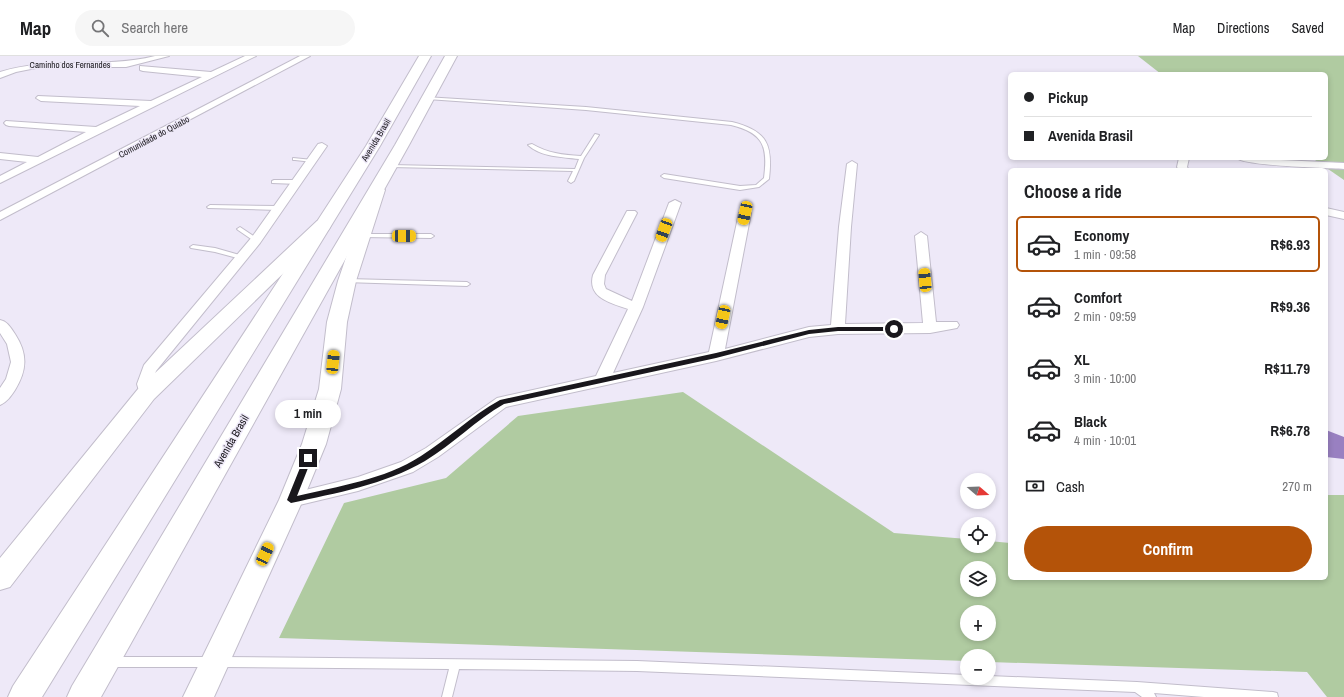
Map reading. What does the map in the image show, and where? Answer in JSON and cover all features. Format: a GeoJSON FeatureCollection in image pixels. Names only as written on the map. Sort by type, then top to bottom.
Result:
{"type":"FeatureCollection","features":[{"type":"Feature","properties":{"kind":"highway","name":"Avenida Brasil"},"geometry":{"type":"LineString","coordinates":[[24,697],[325,223],[425,56]]}},
{"type":"Feature","properties":{"kind":"highway","name":"Avenida Brasil"},"geometry":{"type":"LineString","coordinates":[[83,697],[384,176],[451,56]]}},
{"type":"Feature","properties":{"kind":"street","name":"Caminho dos Fernandes"},"geometry":{"type":"LineString","coordinates":[[0,75],[25,66],[116,65],[137,63],[165,56]]}},
{"type":"Feature","properties":{"kind":"street"},"geometry":{"type":"LineString","coordinates":[[0,180],[98,130],[252,56]]}},
{"type":"Feature","properties":{"kind":"street","name":"Comunidade do Quiabo"},"geometry":{"type":"LineString","coordinates":[[0,217],[306,56]]}},
{"type":"Feature","properties":{"kind":"street"},"geometry":{"type":"LineString","coordinates":[[143,68],[213,75]]}},
{"type":"Feature","properties":{"kind":"street"},"geometry":{"type":"LineString","coordinates":[[41,98],[153,104]]}},
{"type":"Feature","properties":{"kind":"street"},"geometry":{"type":"LineString","coordinates":[[8,124],[98,130]]}},
{"type":"Feature","properties":{"kind":"street"},"geometry":{"type":"LineString","coordinates":[[146,394],[144,378],[149,369],[256,240],[322,146]]}},
{"type":"Feature","properties":{"kind":"street"},"geometry":{"type":"LineString","coordinates":[[0,156],[40,160]]}},
{"type":"Feature","properties":{"kind":"street"},"geometry":{"type":"LineString","coordinates":[[1255,160],[1344,166]]}},
{"type":"Feature","properties":{"kind":"street"},"geometry":{"type":"LineString","coordinates":[[838,329],[845,227],[852,164]]}},
{"type":"Feature","properties":{"kind":"street","name":"Avenida Brasil"},"geometry":{"type":"LineString","coordinates":[[198,697],[291,500],[314,444],[330,389],[338,322],[346,282],[384,176]]}},
{"type":"Feature","properties":{"kind":"street"},"geometry":{"type":"LineString","coordinates":[[602,380],[636,307],[675,203]]}},
{"type":"Feature","properties":{"kind":"street"},"geometry":{"type":"LineString","coordinates":[[1328,212],[1344,216]]}},
{"type":"Feature","properties":{"kind":"street"},"geometry":{"type":"LineString","coordinates":[[631,213],[599,275],[597,284],[600,291],[608,296],[636,307]]}},
{"type":"Feature","properties":{"kind":"street"},"geometry":{"type":"LineString","coordinates":[[716,356],[745,213]]}},
{"type":"Feature","properties":{"kind":"street","name":"Avenida Brasil"},"geometry":{"type":"LineString","coordinates":[[0,578],[146,394],[325,223]]}},
{"type":"Feature","properties":{"kind":"street"},"geometry":{"type":"LineString","coordinates":[[921,236],[930,328]]}},
{"type":"Feature","properties":{"kind":"street"},"geometry":{"type":"LineString","coordinates":[[0,324],[17,350],[19,364],[17,375],[12,385],[0,399]]}},
{"type":"Feature","properties":{"kind":"street"},"geometry":{"type":"LineString","coordinates":[[291,500],[365,483],[402,469],[423,458],[488,410],[502,402],[716,356],[809,332],[838,329],[930,328],[952,325]]}},
{"type":"Feature","properties":{"kind":"lane"},"geometry":{"type":"LineString","coordinates":[[427,98],[619,111],[732,124],[756,133],[766,147],[768,163],[766,179],[757,186],[740,188],[664,176]]}},
{"type":"Feature","properties":{"kind":"lane"},"geometry":{"type":"LineString","coordinates":[[571,181],[575,170],[597,135]]}},
{"type":"Feature","properties":{"kind":"lane"},"geometry":{"type":"LineString","coordinates":[[530,145],[538,151],[549,155],[582,158]]}},
{"type":"Feature","properties":{"kind":"lane"},"geometry":{"type":"LineString","coordinates":[[295,159],[312,161]]}},
{"type":"Feature","properties":{"kind":"lane"},"geometry":{"type":"LineString","coordinates":[[384,176],[575,170]]}},
{"type":"Feature","properties":{"kind":"lane"},"geometry":{"type":"LineString","coordinates":[[274,182],[298,182]]}},
{"type":"Feature","properties":{"kind":"lane"},"geometry":{"type":"LineString","coordinates":[[210,206],[278,208]]}},
{"type":"Feature","properties":{"kind":"lane"},"geometry":{"type":"LineString","coordinates":[[240,229],[256,240]]}},
{"type":"Feature","properties":{"kind":"lane"},"geometry":{"type":"LineString","coordinates":[[363,236],[431,236]]}},
{"type":"Feature","properties":{"kind":"lane"},"geometry":{"type":"LineString","coordinates":[[193,247],[222,251],[242,257]]}},
{"type":"Feature","properties":{"kind":"lane"},"geometry":{"type":"LineString","coordinates":[[346,282],[467,284]]}},
{"type":"Feature","properties":{"kind":"lane"},"geometry":{"type":"LineString","coordinates":[[103,662],[637,666],[1137,687],[1273,697]]}},
{"type":"Feature","properties":{"kind":"lane"},"geometry":{"type":"LineString","coordinates":[[447,697],[455,664]]}},
{"type":"Feature","properties":{"kind":"lane"},"geometry":{"type":"LineString","coordinates":[[1137,687],[1151,697]]}},
{"type":"Feature","properties":{"kind":"green space"},"geometry":{"type":"Polygon","coordinates":[[[1138,56],[1344,56],[1344,180],[1315,160],[1328,160],[1328,72],[1158,72],[1138,56]]]}},
{"type":"Feature","properties":{"kind":"green space"},"geometry":{"type":"Polygon","coordinates":[[[683,392],[894,533],[960,538],[960,553],[996,553],[996,542],[1008,543],[1008,580],[1328,580],[1328,495],[1344,495],[1344,697],[1327,697],[1307,672],[996,662],[996,649],[960,649],[960,661],[279,638],[344,503],[446,478],[518,416],[683,392]]]}},
{"type":"Feature","properties":{"kind":"shaded area"},"geometry":{"type":"Polygon","coordinates":[[[1328,431],[1344,437],[1344,459],[1328,457],[1328,431]]]}},
{"type":"Feature","properties":{"kind":"route"},"geometry":{"type":"LineString","coordinates":[[308,458],[291,500],[365,483],[402,469],[423,458],[488,410],[502,402],[589,382],[716,356],[809,332],[838,329],[894,329]]}}]}
